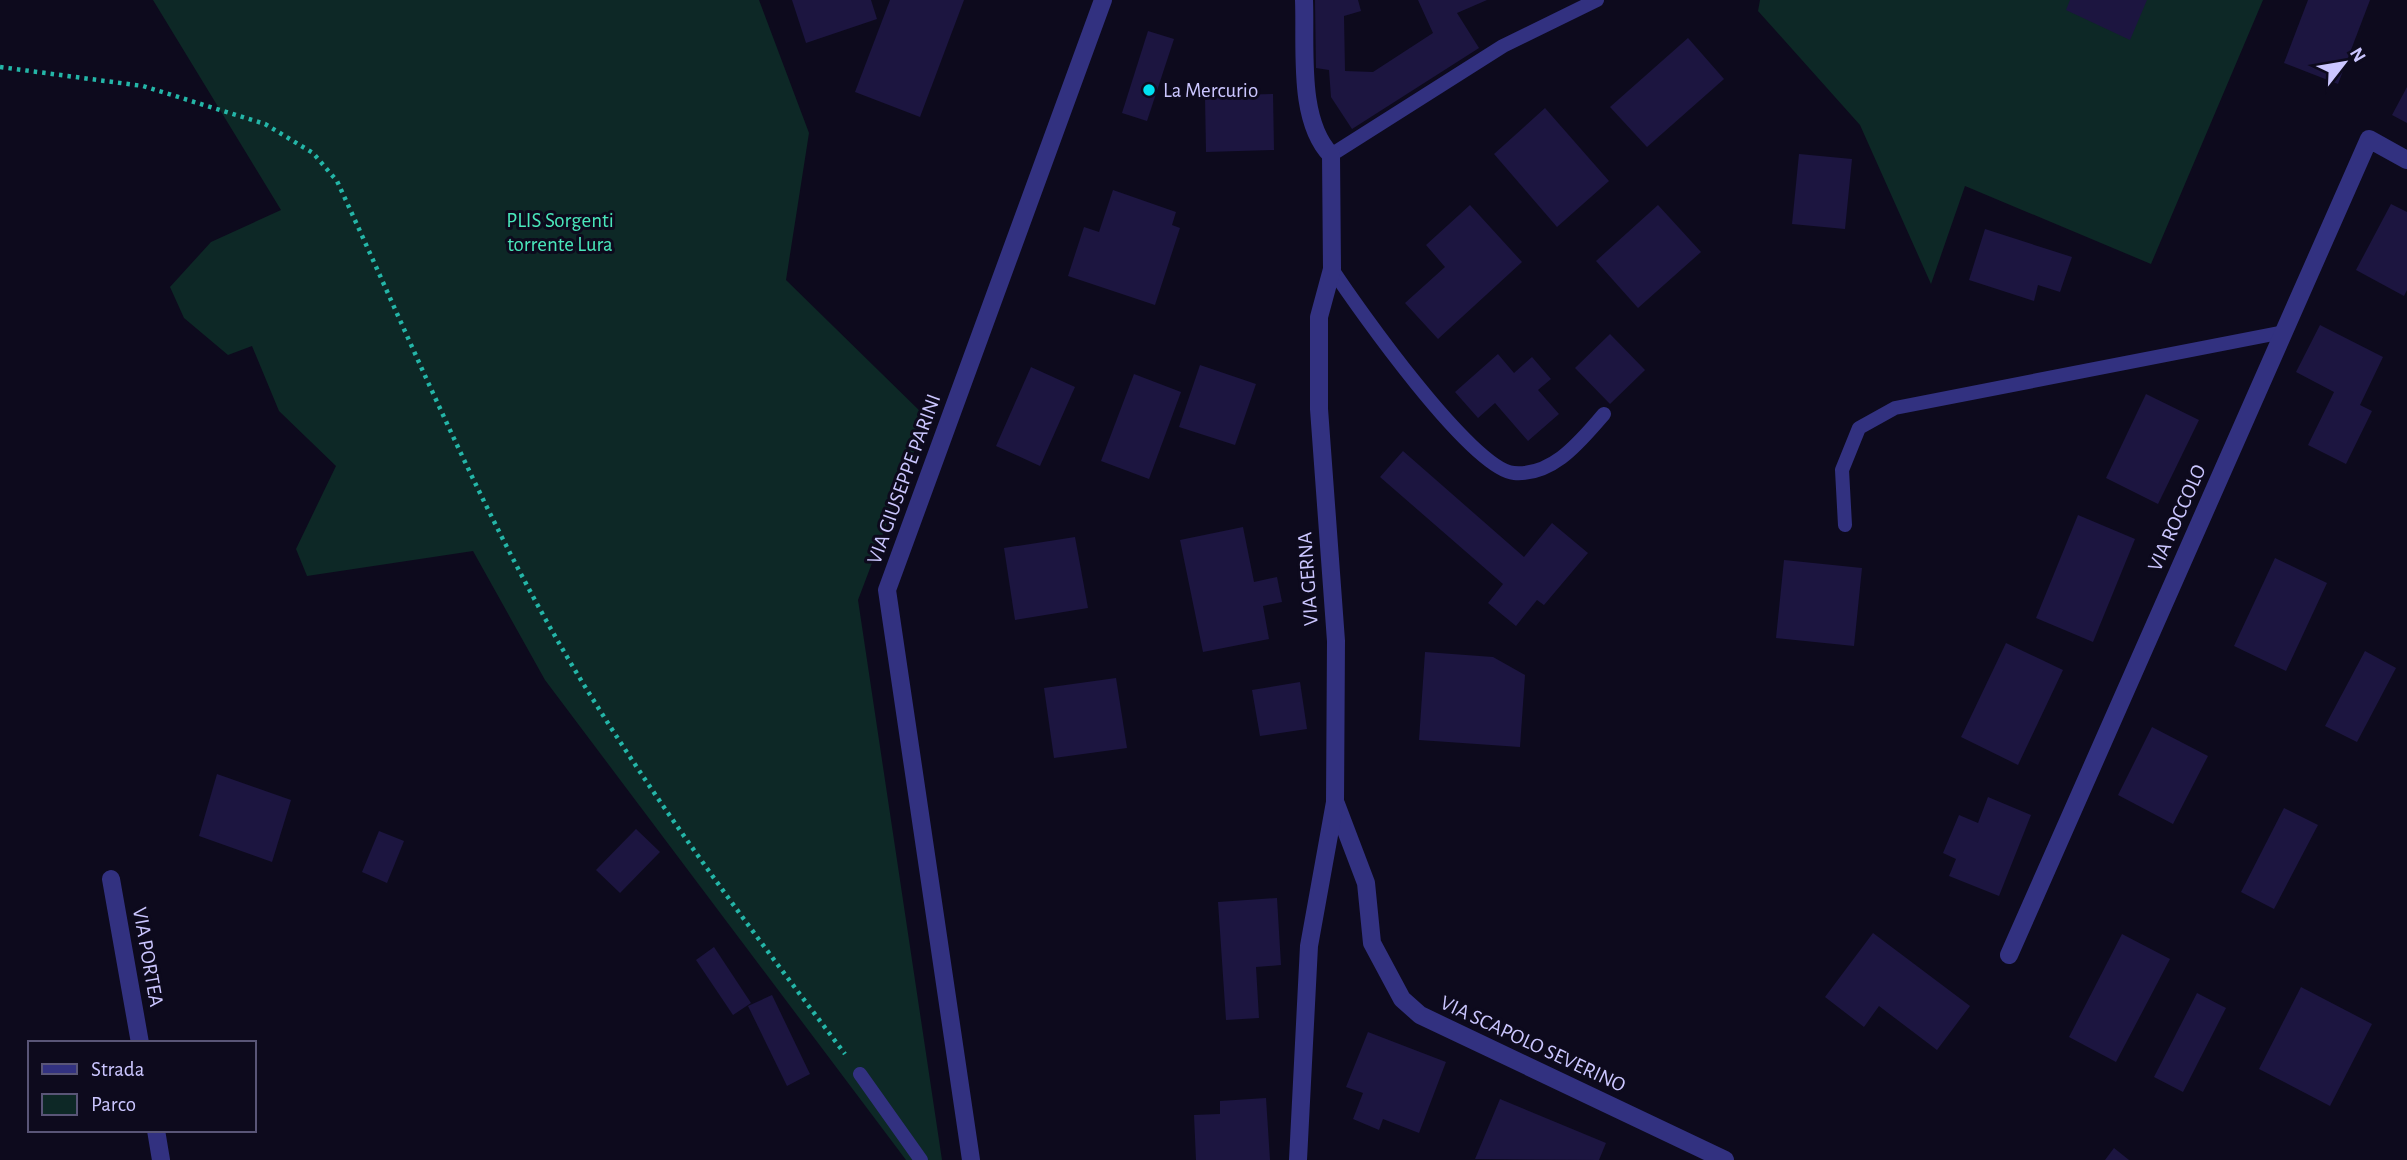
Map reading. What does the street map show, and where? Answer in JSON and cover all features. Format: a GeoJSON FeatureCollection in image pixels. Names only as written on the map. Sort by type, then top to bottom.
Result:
{"type":"FeatureCollection","features":[{"type":"Feature","properties":{"kind":"street","name":"VIA GIUSEPPE PARINI"},"geometry":{"type":"LineString","coordinates":[[971,1160],[887,590],[1104,0]]}},
{"type":"Feature","properties":{"kind":"street"},"geometry":{"type":"LineString","coordinates":[[1304,0],[1309,112],[1318,141],[1331,155]]}},
{"type":"Feature","properties":{"kind":"street","name":"VIA ROCCOLO"},"geometry":{"type":"LineString","coordinates":[[2009,955],[2369,139],[2407,160]]}},
{"type":"Feature","properties":{"kind":"street","name":"VIA GERNA"},"geometry":{"type":"LineString","coordinates":[[1298,1160],[1309,946],[1335,802],[1336,641],[1319,409],[1319,317],[1332,269],[1331,155]]}},
{"type":"Feature","properties":{"kind":"street","name":"VIA SCAPOLO SEVERINO"},"geometry":{"type":"LineString","coordinates":[[1335,802],[1366,883],[1372,943],[1388,978],[1402,999],[1420,1015],[1725,1160]]}},
{"type":"Feature","properties":{"kind":"street","name":"VIA PORTEA"},"geometry":{"type":"LineString","coordinates":[[111,879],[140,1041]]}},
{"type":"Feature","properties":{"kind":"street"},"geometry":{"type":"LineString","coordinates":[[156,1132],[161,1160]]}},
{"type":"Feature","properties":{"kind":"lane"},"geometry":{"type":"LineString","coordinates":[[1331,155],[1503,46],[1597,0]]}},
{"type":"Feature","properties":{"kind":"lane"},"geometry":{"type":"LineString","coordinates":[[1332,269],[1357,306],[1446,419],[1486,460],[1513,473],[1541,468],[1568,454],[1604,414]]}},
{"type":"Feature","properties":{"kind":"lane"},"geometry":{"type":"LineString","coordinates":[[1845,525],[1842,470],[1859,429],[1895,408],[2284,332]]}},
{"type":"Feature","properties":{"kind":"lane"},"geometry":{"type":"LineString","coordinates":[[860,1074],[921,1160]]}},
{"type":"Feature","properties":{"kind":"path"},"geometry":{"type":"LineString","coordinates":[[0,67],[143,86],[265,124],[313,153],[337,181],[492,520],[593,700],[730,903],[860,1074]]}},
{"type":"Feature","properties":{"kind":"green space","name":"PLIS Sorgenti torrente Lura"},"geometry":{"type":"Polygon","coordinates":[[[153,0],[759,0],[809,133],[786,280],[927,418],[858,600],[942,1160],[906,1160],[545,680],[473,551],[307,576],[296,549],[336,466],[279,411],[252,346],[228,355],[184,318],[170,287],[211,242],[281,210],[153,0]]]}},
{"type":"Feature","properties":{"kind":"green space"},"geometry":{"type":"Polygon","coordinates":[[[1760,0],[2263,0],[2151,264],[1965,186],[1931,284],[1860,125],[1758,11],[1760,0]]]}},
{"type":"Feature","properties":{"kind":"building"},"geometry":{"type":"Polygon","coordinates":[[[792,0],[871,0],[877,19],[806,43],[792,0]]]}},
{"type":"Feature","properties":{"kind":"building"},"geometry":{"type":"Polygon","coordinates":[[[890,0],[964,0],[920,117],[855,92],[890,0]]]}},
{"type":"Feature","properties":{"kind":"building"},"geometry":{"type":"Polygon","coordinates":[[[1315,0],[1358,0],[1361,11],[1344,16],[1345,71],[1373,72],[1433,33],[1418,0],[1487,0],[1457,13],[1479,48],[1352,129],[1331,97],[1329,70],[1316,68],[1315,0]]]}},
{"type":"Feature","properties":{"kind":"building"},"geometry":{"type":"Polygon","coordinates":[[[2070,0],[2147,0],[2130,40],[2066,10],[2070,0]]]}},
{"type":"Feature","properties":{"kind":"building"},"geometry":{"type":"Polygon","coordinates":[[[2308,0],[2370,0],[2338,84],[2284,63],[2308,0]]]}},
{"type":"Feature","properties":{"kind":"building"},"geometry":{"type":"Polygon","coordinates":[[[1148,31],[1174,39],[1147,121],[1122,113],[1148,31]]]}},
{"type":"Feature","properties":{"kind":"building"},"geometry":{"type":"Polygon","coordinates":[[[1688,38],[1724,79],[1647,147],[1610,107],[1688,38]]]}},
{"type":"Feature","properties":{"kind":"building"},"geometry":{"type":"Polygon","coordinates":[[[2407,87],[2407,123],[2392,115],[2407,87]]]}},
{"type":"Feature","properties":{"kind":"building"},"geometry":{"type":"Polygon","coordinates":[[[1273,94],[1274,150],[1206,152],[1205,96],[1273,94]]]}},
{"type":"Feature","properties":{"kind":"building"},"geometry":{"type":"Polygon","coordinates":[[[1545,108],[1609,181],[1557,227],[1494,154],[1545,108]]]}},
{"type":"Feature","properties":{"kind":"building"},"geometry":{"type":"Polygon","coordinates":[[[1799,154],[1852,159],[1845,229],[1792,224],[1799,154]]]}},
{"type":"Feature","properties":{"kind":"building"},"geometry":{"type":"Polygon","coordinates":[[[1113,190],[1176,212],[1172,225],[1180,228],[1155,305],[1068,276],[1084,227],[1099,232],[1113,190]]]}},
{"type":"Feature","properties":{"kind":"building"},"geometry":{"type":"Polygon","coordinates":[[[2391,204],[2407,212],[2407,290],[2404,296],[2356,270],[2391,204]]]}},
{"type":"Feature","properties":{"kind":"building"},"geometry":{"type":"Polygon","coordinates":[[[1470,205],[1522,262],[1438,339],[1405,303],[1445,267],[1426,245],[1470,205]]]}},
{"type":"Feature","properties":{"kind":"building"},"geometry":{"type":"Polygon","coordinates":[[[1658,205],[1701,252],[1638,308],[1596,261],[1658,205]]]}},
{"type":"Feature","properties":{"kind":"building"},"geometry":{"type":"Polygon","coordinates":[[[1985,229],[2072,257],[2060,292],[2038,285],[2034,301],[1969,280],[1985,229]]]}},
{"type":"Feature","properties":{"kind":"building"},"geometry":{"type":"Polygon","coordinates":[[[2320,325],[2383,357],[2360,405],[2372,411],[2346,464],[2308,445],[2334,392],[2296,372],[2320,325]]]}},
{"type":"Feature","properties":{"kind":"building"},"geometry":{"type":"Polygon","coordinates":[[[1610,334],[1645,370],[1610,404],[1575,368],[1610,334]]]}},
{"type":"Feature","properties":{"kind":"building"},"geometry":{"type":"Polygon","coordinates":[[[1498,354],[1514,373],[1532,357],[1551,379],[1538,390],[1559,414],[1528,441],[1495,403],[1478,418],[1455,392],[1498,354]]]}},
{"type":"Feature","properties":{"kind":"building"},"geometry":{"type":"Polygon","coordinates":[[[1200,365],[1256,384],[1235,445],[1179,427],[1200,365]]]}},
{"type":"Feature","properties":{"kind":"building"},"geometry":{"type":"Polygon","coordinates":[[[1031,367],[1075,387],[1040,466],[996,446],[1031,367]]]}},
{"type":"Feature","properties":{"kind":"building"},"geometry":{"type":"Polygon","coordinates":[[[1134,374],[1181,392],[1149,479],[1101,461],[1134,374]]]}},
{"type":"Feature","properties":{"kind":"building"},"geometry":{"type":"Polygon","coordinates":[[[2146,394],[2199,420],[2158,504],[2106,478],[2146,394]]]}},
{"type":"Feature","properties":{"kind":"building"},"geometry":{"type":"Polygon","coordinates":[[[1403,451],[1524,557],[1552,523],[1588,553],[1544,605],[1537,600],[1516,626],[1488,603],[1503,584],[1380,477],[1403,451]]]}},
{"type":"Feature","properties":{"kind":"building"},"geometry":{"type":"Polygon","coordinates":[[[2078,515],[2135,539],[2093,642],[2036,618],[2078,515]]]}},
{"type":"Feature","properties":{"kind":"building"},"geometry":{"type":"Polygon","coordinates":[[[1243,527],[1254,582],[1277,577],[1282,602],[1263,606],[1269,639],[1203,652],[1180,540],[1243,527]]]}},
{"type":"Feature","properties":{"kind":"building"},"geometry":{"type":"Polygon","coordinates":[[[1075,537],[1088,608],[1015,620],[1004,548],[1075,537]]]}},
{"type":"Feature","properties":{"kind":"building"},"geometry":{"type":"Polygon","coordinates":[[[2275,558],[2327,583],[2286,671],[2234,646],[2275,558]]]}},
{"type":"Feature","properties":{"kind":"building"},"geometry":{"type":"Polygon","coordinates":[[[1784,560],[1862,568],[1854,646],[1776,638],[1784,560]]]}},
{"type":"Feature","properties":{"kind":"building"},"geometry":{"type":"Polygon","coordinates":[[[2006,643],[2063,670],[2018,765],[1961,737],[2006,643]]]}},
{"type":"Feature","properties":{"kind":"building"},"geometry":{"type":"Polygon","coordinates":[[[2365,651],[2396,668],[2357,742],[2325,726],[2365,651]]]}},
{"type":"Feature","properties":{"kind":"building"},"geometry":{"type":"Polygon","coordinates":[[[1425,652],[1493,657],[1525,675],[1520,747],[1419,740],[1425,652]]]}},
{"type":"Feature","properties":{"kind":"building"},"geometry":{"type":"Polygon","coordinates":[[[1116,678],[1127,748],[1054,758],[1044,688],[1116,678]]]}},
{"type":"Feature","properties":{"kind":"building"},"geometry":{"type":"Polygon","coordinates":[[[1300,682],[1307,729],[1260,736],[1252,690],[1300,682]]]}},
{"type":"Feature","properties":{"kind":"building"},"geometry":{"type":"Polygon","coordinates":[[[2152,727],[2208,756],[2173,824],[2118,795],[2152,727]]]}},
{"type":"Feature","properties":{"kind":"building"},"geometry":{"type":"Polygon","coordinates":[[[217,774],[291,800],[272,862],[199,836],[217,774]]]}},
{"type":"Feature","properties":{"kind":"building"},"geometry":{"type":"Polygon","coordinates":[[[1988,797],[2031,815],[1999,896],[1949,876],[1956,859],[1943,853],[1959,815],[1978,823],[1988,797]]]}},
{"type":"Feature","properties":{"kind":"building"},"geometry":{"type":"Polygon","coordinates":[[[2284,808],[2318,825],[2274,909],[2241,892],[2284,808]]]}},
{"type":"Feature","properties":{"kind":"building"},"geometry":{"type":"Polygon","coordinates":[[[636,829],[660,852],[620,893],[596,870],[636,829]]]}},
{"type":"Feature","properties":{"kind":"building"},"geometry":{"type":"Polygon","coordinates":[[[379,831],[404,841],[387,883],[362,872],[379,831]]]}},
{"type":"Feature","properties":{"kind":"building"},"geometry":{"type":"Polygon","coordinates":[[[1277,898],[1281,965],[1256,967],[1259,1018],[1226,1020],[1218,902],[1277,898]]]}},
{"type":"Feature","properties":{"kind":"building"},"geometry":{"type":"Polygon","coordinates":[[[1873,933],[1970,1006],[1937,1050],[1879,1006],[1864,1027],[1825,997],[1873,933]]]}},
{"type":"Feature","properties":{"kind":"building"},"geometry":{"type":"Polygon","coordinates":[[[2122,934],[2170,959],[2116,1062],[2069,1037],[2122,934]]]}},
{"type":"Feature","properties":{"kind":"building"},"geometry":{"type":"Polygon","coordinates":[[[714,947],[751,1003],[733,1015],[696,960],[714,947]]]}},
{"type":"Feature","properties":{"kind":"building"},"geometry":{"type":"Polygon","coordinates":[[[2301,987],[2372,1024],[2330,1106],[2259,1069],[2301,987]]]}},
{"type":"Feature","properties":{"kind":"building"},"geometry":{"type":"Polygon","coordinates":[[[2197,993],[2226,1008],[2183,1092],[2154,1077],[2197,993]]]}},
{"type":"Feature","properties":{"kind":"building"},"geometry":{"type":"Polygon","coordinates":[[[772,995],[810,1074],[787,1086],[748,1006],[772,995]]]}},
{"type":"Feature","properties":{"kind":"building"},"geometry":{"type":"Polygon","coordinates":[[[1368,1032],[1446,1062],[1419,1133],[1383,1119],[1379,1130],[1353,1119],[1363,1093],[1346,1087],[1368,1032]]]}},
{"type":"Feature","properties":{"kind":"building"},"geometry":{"type":"Polygon","coordinates":[[[1266,1098],[1270,1160],[1196,1160],[1194,1115],[1220,1114],[1220,1101],[1266,1098]]]}},
{"type":"Feature","properties":{"kind":"building"},"geometry":{"type":"Polygon","coordinates":[[[1500,1099],[1606,1143],[1599,1160],[1475,1159],[1500,1099]]]}},
{"type":"Feature","properties":{"kind":"building"},"geometry":{"type":"Polygon","coordinates":[[[2114,1148],[2129,1160],[2105,1160],[2114,1148]]]}},
{"type":"Feature","properties":{"kind":"place","name":"La Mercurio"},"geometry":{"type":"Point","coordinates":[1149,90]}}]}
